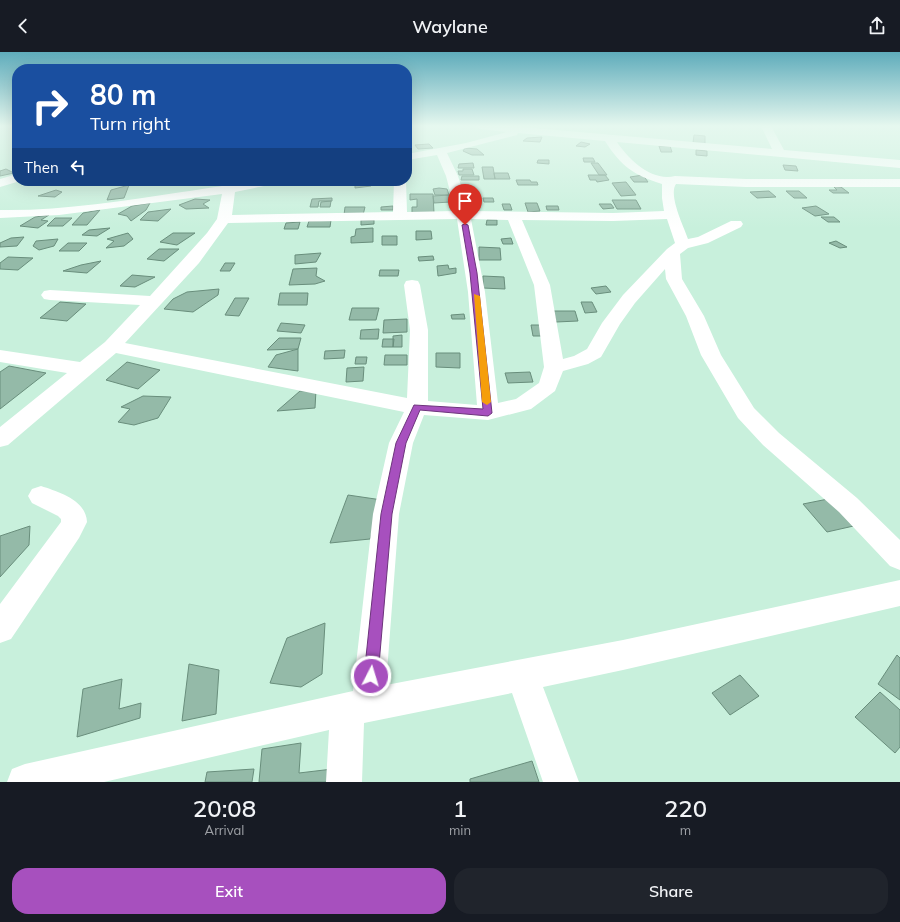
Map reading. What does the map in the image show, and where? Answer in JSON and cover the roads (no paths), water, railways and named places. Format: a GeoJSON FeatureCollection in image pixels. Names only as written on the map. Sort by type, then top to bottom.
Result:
{"type":"FeatureCollection","features":[{"type":"Feature","properties":{"kind":"street"},"geometry":{"type":"LineString","coordinates":[[446,160],[452,170],[463,215],[474,273],[488,413]]}},
{"type":"Feature","properties":{"kind":"street"},"geometry":{"type":"LineString","coordinates":[[624,160],[632,168],[668,182],[675,180],[773,173],[900,184]]}},
{"type":"Feature","properties":{"kind":"street"},"geometry":{"type":"LineString","coordinates":[[773,173],[774,160]]}},
{"type":"Feature","properties":{"kind":"street"},"geometry":{"type":"LineString","coordinates":[[855,160],[900,164]]}},
{"type":"Feature","properties":{"kind":"street"},"geometry":{"type":"LineString","coordinates":[[0,183],[12,179]]}},
{"type":"Feature","properties":{"kind":"street"},"geometry":{"type":"LineString","coordinates":[[668,182],[666,193],[678,248],[674,279],[695,316],[715,362],[730,389],[746,413],[771,439],[848,505],[900,558]]}},
{"type":"Feature","properties":{"kind":"street"},"geometry":{"type":"LineString","coordinates":[[180,197],[184,186]]}},
{"type":"Feature","properties":{"kind":"street"},"geometry":{"type":"LineString","coordinates":[[0,214],[53,212],[180,197],[244,186]]}},
{"type":"Feature","properties":{"kind":"street"},"geometry":{"type":"LineString","coordinates":[[400,186],[400,216]]}},
{"type":"Feature","properties":{"kind":"street"},"geometry":{"type":"LineString","coordinates":[[0,439],[82,369],[112,346],[197,256],[214,236],[224,219],[229,189]]}},
{"type":"Feature","properties":{"kind":"street"},"geometry":{"type":"LineString","coordinates":[[224,219],[463,215],[613,218],[672,215]]}},
{"type":"Feature","properties":{"kind":"street"},"geometry":{"type":"LineString","coordinates":[[112,346],[417,407],[488,413],[523,404],[548,386],[554,367],[542,285],[513,216]]}},
{"type":"Feature","properties":{"kind":"street"},"geometry":{"type":"LineString","coordinates":[[554,367],[581,360],[594,353],[611,323],[629,299],[678,248],[703,240],[736,224]]}},
{"type":"Feature","properties":{"kind":"street"},"geometry":{"type":"LineString","coordinates":[[344,782],[357,707],[386,514],[401,443],[417,407],[419,330],[414,306],[412,285]]}},
{"type":"Feature","properties":{"kind":"street"},"geometry":{"type":"LineString","coordinates":[[50,295],[154,301]]}},
{"type":"Feature","properties":{"kind":"street"},"geometry":{"type":"LineString","coordinates":[[0,356],[82,369]]}},
{"type":"Feature","properties":{"kind":"street"},"geometry":{"type":"LineString","coordinates":[[0,629],[70,530],[74,521],[73,514],[68,510],[41,496]]}},
{"type":"Feature","properties":{"kind":"street"},"geometry":{"type":"LineString","coordinates":[[25,782],[357,707],[623,655],[900,593]]}},
{"type":"Feature","properties":{"kind":"street"},"geometry":{"type":"LineString","coordinates":[[522,674],[561,782]]}}]}
